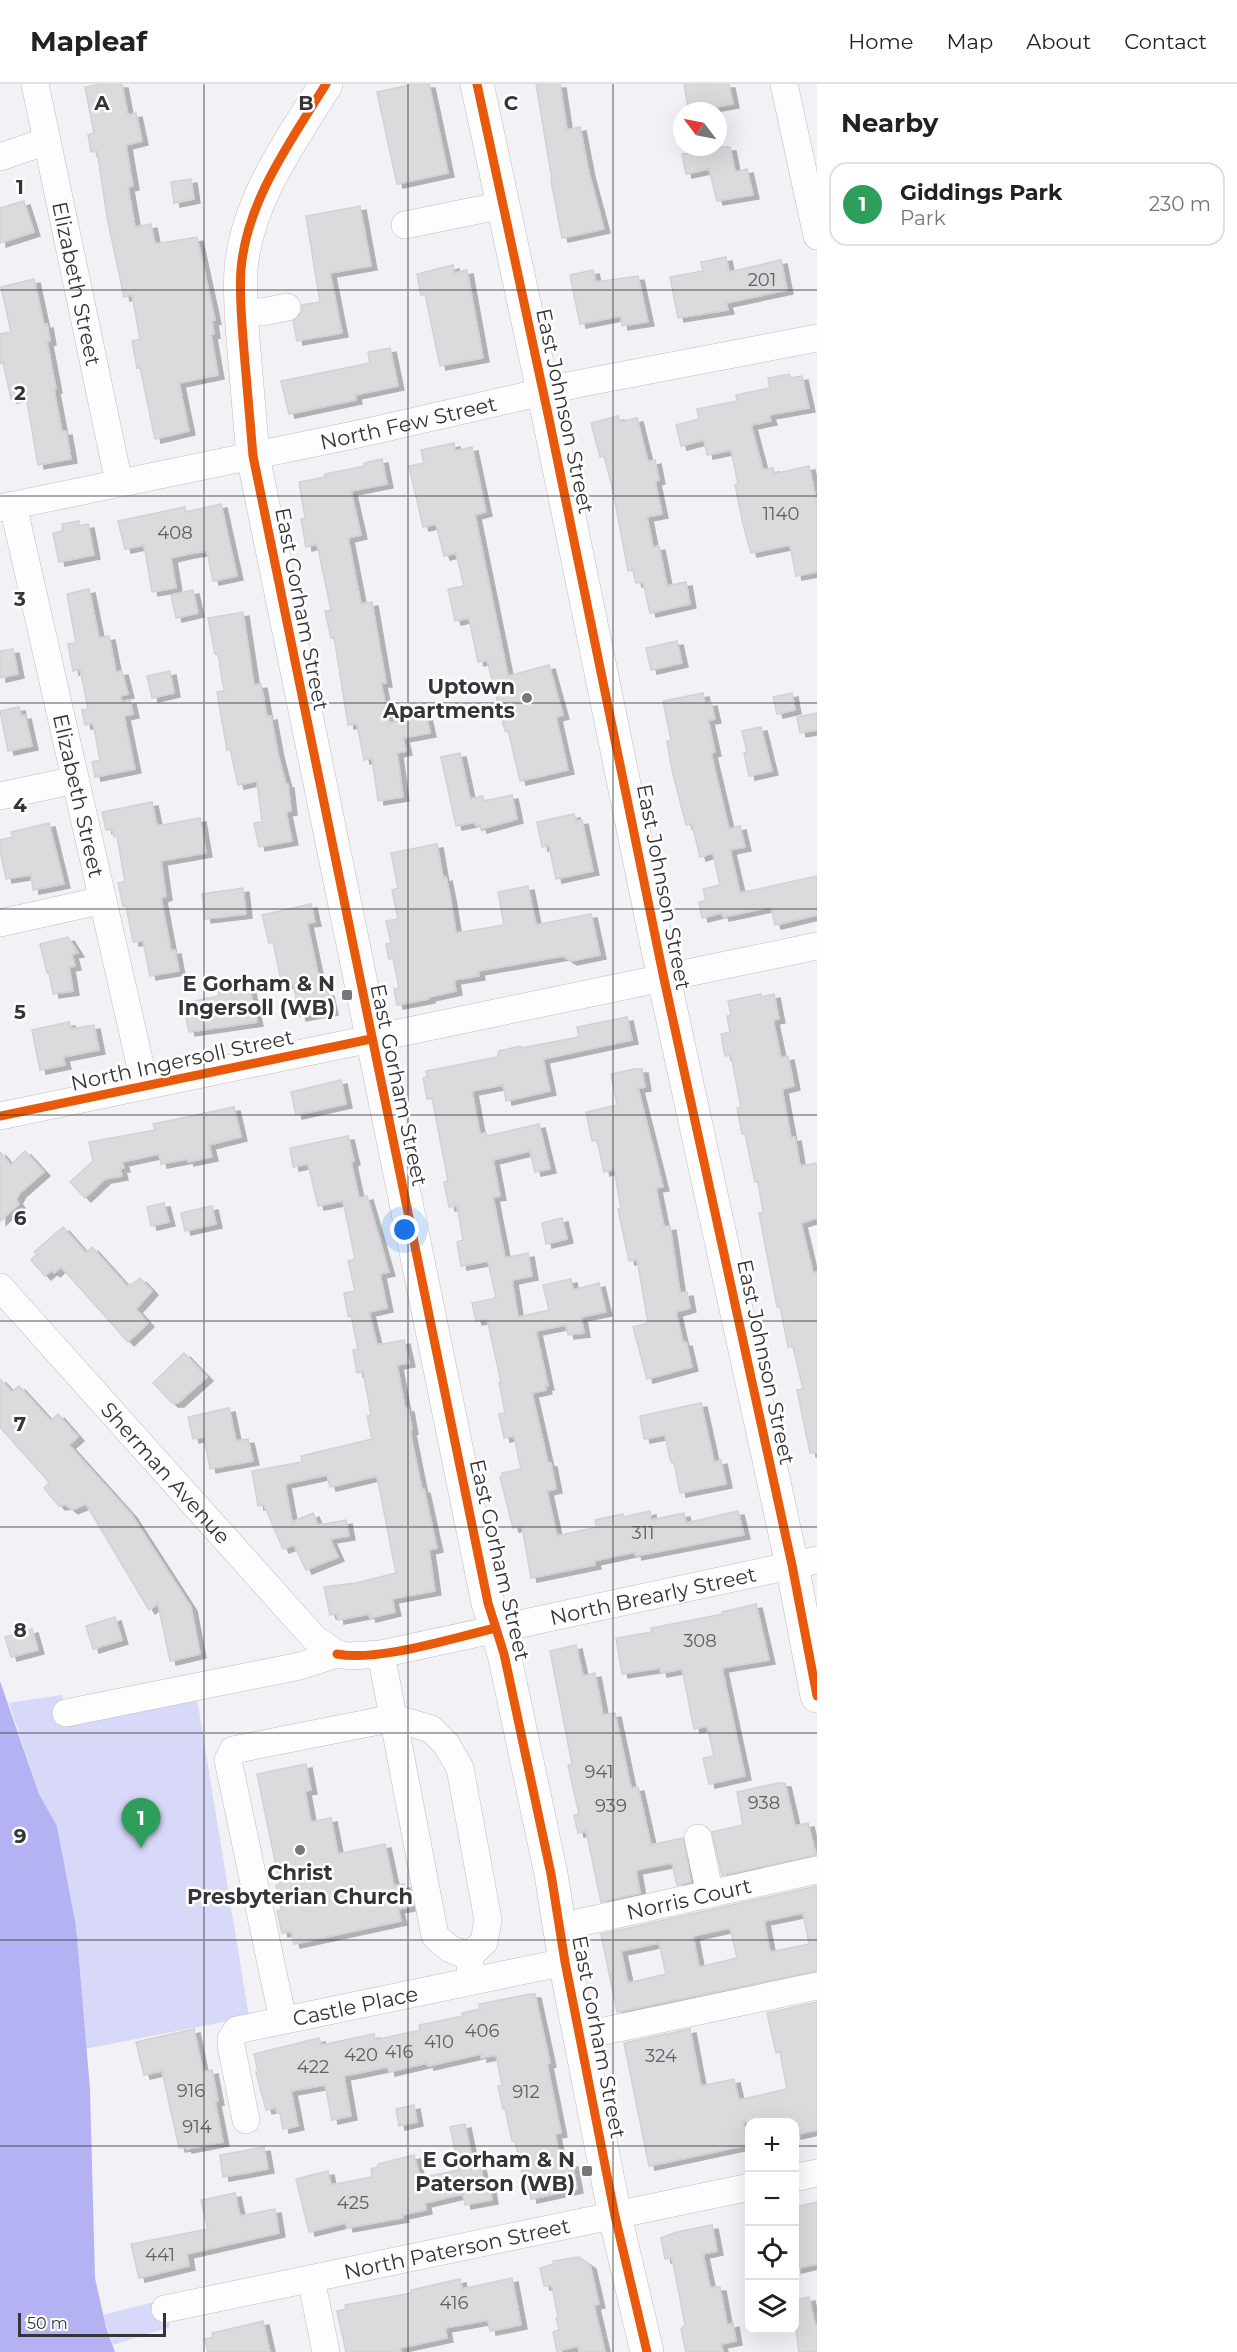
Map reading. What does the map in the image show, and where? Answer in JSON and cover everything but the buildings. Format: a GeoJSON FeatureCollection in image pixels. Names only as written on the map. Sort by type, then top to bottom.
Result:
{"type":"FeatureCollection","features":[{"type":"Feature","properties":{"kind":"main road","name":"East Gorham Street"},"geometry":{"type":"LineString","coordinates":[[326,84],[277,162],[262,194],[241,268],[240,311],[253,456],[486,1591],[504,1654],[551,1874],[565,1962],[615,2216],[646,2352]]}},
{"type":"Feature","properties":{"kind":"main road","name":"East Johnson Street"},"geometry":{"type":"LineString","coordinates":[[477,84],[543,391],[664,979],[805,1562],[817,1696]]}},
{"type":"Feature","properties":{"kind":"street","name":"Elizabeth Street"},"geometry":{"type":"LineString","coordinates":[[35,84],[118,483]]}},
{"type":"Feature","properties":{"kind":"street"},"geometry":{"type":"LineString","coordinates":[[784,84],[817,236]]}},
{"type":"Feature","properties":{"kind":"street"},"geometry":{"type":"LineString","coordinates":[[0,157],[47,141]]}},
{"type":"Feature","properties":{"kind":"street"},"geometry":{"type":"LineString","coordinates":[[405,225],[503,205]]}},
{"type":"Feature","properties":{"kind":"street"},"geometry":{"type":"LineString","coordinates":[[240,311],[263,312],[287,307]]}},
{"type":"Feature","properties":{"kind":"street","name":"North Few Street"},"geometry":{"type":"LineString","coordinates":[[6,507],[253,456],[543,391],[817,338]]}},
{"type":"Feature","properties":{"kind":"street","name":"Elizabeth Street"},"geometry":{"type":"LineString","coordinates":[[6,507],[75,780],[145,1086]]}},
{"type":"Feature","properties":{"kind":"street"},"geometry":{"type":"LineString","coordinates":[[0,796],[75,780]]}},
{"type":"Feature","properties":{"kind":"street"},"geometry":{"type":"LineString","coordinates":[[0,923],[103,900]]}},
{"type":"Feature","properties":{"kind":"street","name":"North Ingersoll Street"},"geometry":{"type":"LineString","coordinates":[[0,1116],[817,946]]}},
{"type":"Feature","properties":{"kind":"street","name":"Sherman Avenue"},"geometry":{"type":"LineString","coordinates":[[0,1287],[315,1639],[338,1654]]}},
{"type":"Feature","properties":{"kind":"street","name":"North Brearly Street"},"geometry":{"type":"LineString","coordinates":[[66,1713],[300,1666],[338,1654],[350,1656],[381,1654],[805,1562]]}},
{"type":"Feature","properties":{"kind":"street"},"geometry":{"type":"LineString","coordinates":[[283,2020],[228,1760],[233,1750],[394,1718],[431,1729],[446,1744],[460,1768],[488,1920],[484,1942],[470,1968],[435,1936],[394,1718],[381,1654]]}},
{"type":"Feature","properties":{"kind":"street"},"geometry":{"type":"LineString","coordinates":[[698,1838],[710,1894]]}},
{"type":"Feature","properties":{"kind":"street","name":"Norris Court"},"geometry":{"type":"LineString","coordinates":[[560,1927],[817,1870]]}},
{"type":"Feature","properties":{"kind":"street","name":"Castle Place"},"geometry":{"type":"LineString","coordinates":[[246,2120],[231,2039],[233,2034],[243,2028],[283,2020],[470,1968],[565,1962]]}},
{"type":"Feature","properties":{"kind":"street"},"geometry":{"type":"LineString","coordinates":[[581,2036],[817,1986]]}},
{"type":"Feature","properties":{"kind":"street"},"geometry":{"type":"LineString","coordinates":[[799,2177],[817,2173]]}},
{"type":"Feature","properties":{"kind":"street","name":"North Paterson Street"},"geometry":{"type":"LineString","coordinates":[[165,2309],[745,2188]]}},
{"type":"Feature","properties":{"kind":"street"},"geometry":{"type":"LineString","coordinates":[[311,2279],[326,2352]]}},
{"type":"Feature","properties":{"kind":"shaded area"},"geometry":{"type":"Polygon","coordinates":[[[195,1686],[249,2017],[85,2049],[76,1926],[57,1826],[39,1794],[9,1703],[62,1695],[66,1713],[195,1686]]]}},
{"type":"Feature","properties":{"kind":"shaded area"},"geometry":{"type":"Polygon","coordinates":[[[161,2300],[170,2327],[113,2345],[103,2315],[161,2300]]]}},
{"type":"Feature","properties":{"kind":"water"},"geometry":{"type":"Polygon","coordinates":[[[0,1681],[39,1794],[57,1826],[76,1926],[90,2089],[95,2278],[106,2327],[115,2352],[0,2352],[0,1681]]]}},
{"type":"Feature","properties":{"kind":"cycle path"},"geometry":{"type":"LineString","coordinates":[[326,84],[285,149],[261,195],[245,244],[241,269],[241,300],[253,456],[488,1603],[504,1654],[551,1874],[565,1962],[615,2216],[647,2352]]}},
{"type":"Feature","properties":{"kind":"cycle path"},"geometry":{"type":"LineString","coordinates":[[477,84],[549,419],[664,979],[792,1565],[817,1696]]}},
{"type":"Feature","properties":{"kind":"cycle path"},"geometry":{"type":"LineString","coordinates":[[0,1116],[371,1039]]}},
{"type":"Feature","properties":{"kind":"cycle path"},"geometry":{"type":"LineString","coordinates":[[337,1654],[354,1656],[394,1652],[496,1628]]}},
{"type":"Feature","properties":{"kind":"place","name":"Uptown Apartments"},"geometry":{"type":"Point","coordinates":[527,698]}},
{"type":"Feature","properties":{"kind":"place","name":"E Gorham & N Ingersoll (WB)"},"geometry":{"type":"Point","coordinates":[347,995]}},
{"type":"Feature","properties":{"kind":"place","name":"Giddings Park"},"geometry":{"type":"Point","coordinates":[141,1848]}},
{"type":"Feature","properties":{"kind":"place","name":"Christ Presbyterian Church"},"geometry":{"type":"Point","coordinates":[300,1850]}},
{"type":"Feature","properties":{"kind":"place","name":"E Gorham & N Paterson (WB)"},"geometry":{"type":"Point","coordinates":[587,2171]}}]}
